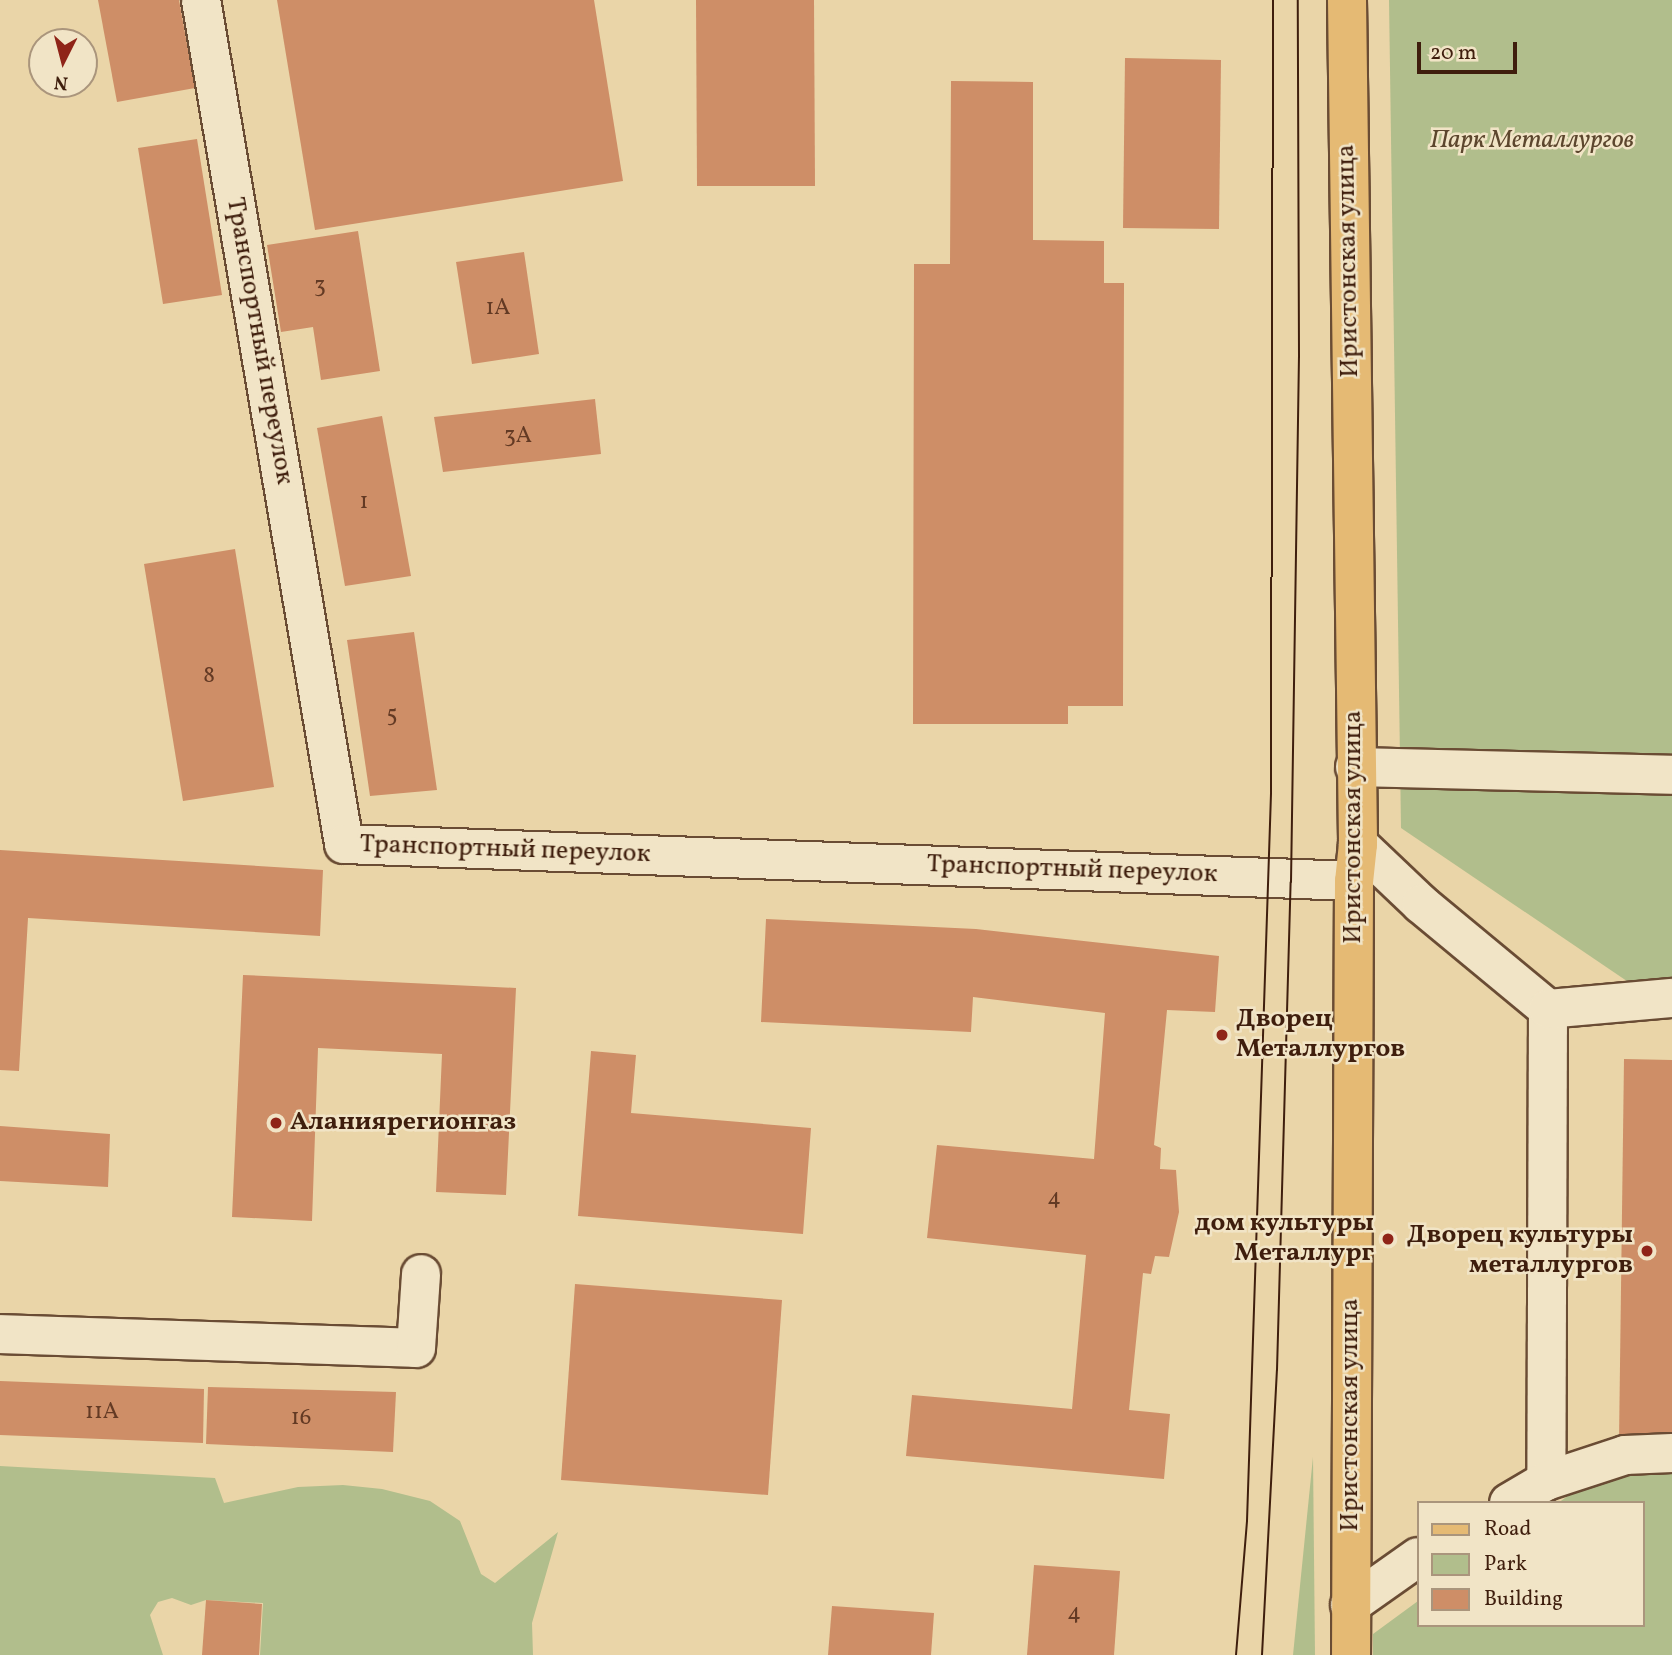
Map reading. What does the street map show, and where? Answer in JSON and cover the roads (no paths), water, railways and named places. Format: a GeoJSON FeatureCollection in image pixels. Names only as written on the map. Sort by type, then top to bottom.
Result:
{"type":"FeatureCollection","features":[{"type":"Feature","properties":{"kind":"main road","name":"Иристонская улица"},"geometry":{"type":"LineString","coordinates":[[1347,0],[1356,863],[1350,1655]]}},
{"type":"Feature","properties":{"kind":"street","name":"Транспортный переулок"},"geometry":{"type":"LineString","coordinates":[[201,0],[344,844],[1356,863]]}},
{"type":"Feature","properties":{"kind":"street"},"geometry":{"type":"LineString","coordinates":[[1355,767],[1672,775]]}},
{"type":"Feature","properties":{"kind":"street"},"geometry":{"type":"LineString","coordinates":[[1356,863],[1421,904],[1548,1009],[1672,998]]}},
{"type":"Feature","properties":{"kind":"street"},"geometry":{"type":"LineString","coordinates":[[1546,1481],[1548,1009]]}},
{"type":"Feature","properties":{"kind":"street"},"geometry":{"type":"LineString","coordinates":[[0,1334],[416,1348],[421,1274]]}},
{"type":"Feature","properties":{"kind":"street"},"geometry":{"type":"LineString","coordinates":[[1513,1501],[1546,1481],[1625,1455],[1672,1453]]}},
{"type":"Feature","properties":{"kind":"street"},"geometry":{"type":"LineString","coordinates":[[1350,1605],[1416,1558]]}},
{"type":"Feature","properties":{"kind":"tram line"},"geometry":{"type":"LineString","coordinates":[[1236,1655],[1247,1521],[1271,792],[1273,0]]}},
{"type":"Feature","properties":{"kind":"tram line"},"geometry":{"type":"LineString","coordinates":[[1262,1655],[1277,1370],[1291,882],[1299,357],[1298,0]]}},
{"type":"Feature","properties":{"kind":"place","name":"Дворец Металлургов"},"geometry":{"type":"Point","coordinates":[1222,1035]}},
{"type":"Feature","properties":{"kind":"place","name":"Аланиярегионгаз"},"geometry":{"type":"Point","coordinates":[276,1123]}},
{"type":"Feature","properties":{"kind":"place","name":"дом культуры Металлург"},"geometry":{"type":"Point","coordinates":[1388,1239]}},
{"type":"Feature","properties":{"kind":"place","name":"Дворец культуры металлургов"},"geometry":{"type":"Point","coordinates":[1647,1251]}},
{"type":"Feature","properties":{"kind":"park label","name":"Парк Металлургов"},"geometry":{"type":"Point","coordinates":[1532,141]}}]}
